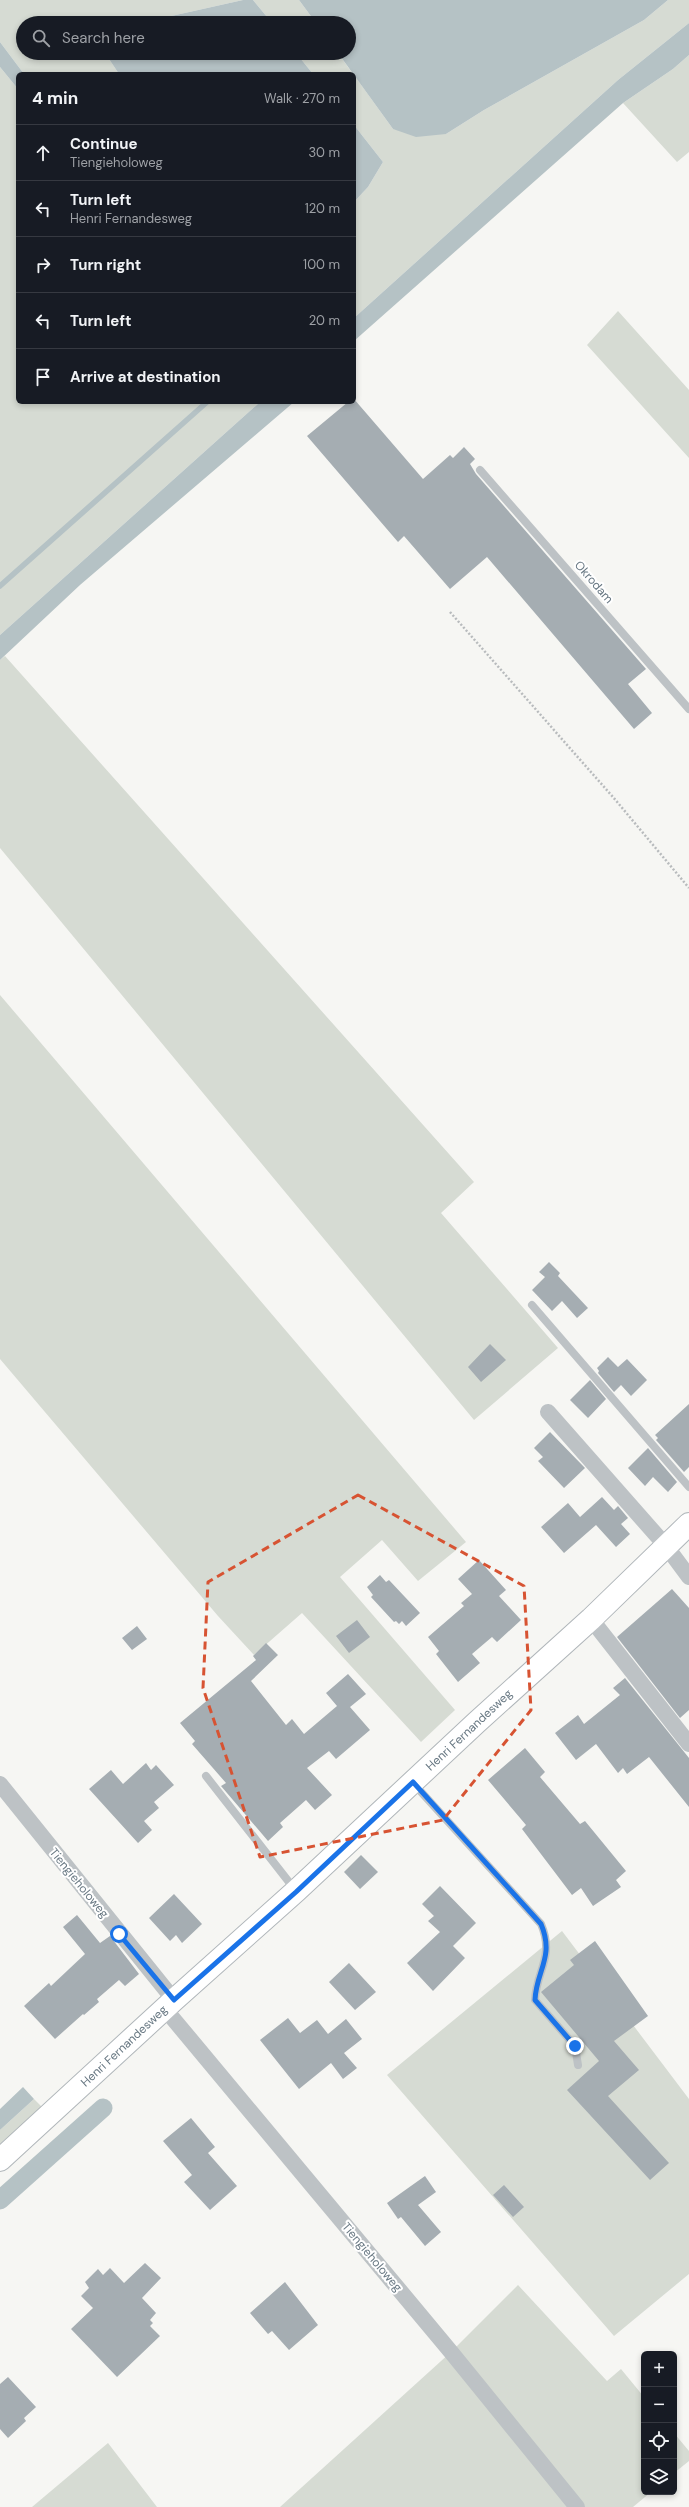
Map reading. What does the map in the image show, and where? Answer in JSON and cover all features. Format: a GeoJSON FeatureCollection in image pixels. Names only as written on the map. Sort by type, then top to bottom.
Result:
{"type":"FeatureCollection","features":[{"type":"Feature","properties":{"kind":"street"},"geometry":{"type":"LineString","coordinates":[[548,1412],[666,1546],[689,1577]]}},
{"type":"Feature","properties":{"kind":"street","name":"Henri Fernandesweg"},"geometry":{"type":"LineString","coordinates":[[0,2160],[169,2004],[296,1892],[413,1782],[591,1619],[689,1524]]}},
{"type":"Feature","properties":{"kind":"street"},"geometry":{"type":"LineString","coordinates":[[591,1619],[689,1744]]}},
{"type":"Feature","properties":{"kind":"street","name":"Tiengieholoweg"},"geometry":{"type":"LineString","coordinates":[[0,1784],[169,2004],[577,2507]]}},
{"type":"Feature","properties":{"kind":"lane","name":"Okrodam"},"geometry":{"type":"LineString","coordinates":[[480,470],[689,709]]}},
{"type":"Feature","properties":{"kind":"lane"},"geometry":{"type":"LineString","coordinates":[[532,1305],[689,1487]]}},
{"type":"Feature","properties":{"kind":"lane"},"geometry":{"type":"LineString","coordinates":[[206,1776],[296,1892]]}},
{"type":"Feature","properties":{"kind":"lane"},"geometry":{"type":"LineString","coordinates":[[413,1782],[541,1924],[545,1934],[547,1951],[535,2000],[575,2046],[578,2065]]}},
{"type":"Feature","properties":{"kind":"path"},"geometry":{"type":"LineString","coordinates":[[450,612],[613,797],[689,888]]}},
{"type":"Feature","properties":{"kind":"highlighted area"},"geometry":{"type":"Polygon","coordinates":[[[358,1495],[524,1586],[531,1710],[443,1820],[260,1857],[203,1688],[208,1582],[358,1495]]]}},
{"type":"Feature","properties":{"kind":"shaded area"},"geometry":{"type":"Polygon","coordinates":[[[0,0],[243,0],[171,16],[16,16],[16,60],[110,60],[118,72],[22,72],[0,42],[0,0]]]}},
{"type":"Feature","properties":{"kind":"shaded area"},"geometry":{"type":"Polygon","coordinates":[[[243,0],[253,0],[266,16],[171,16],[243,0]]]}},
{"type":"Feature","properties":{"kind":"shaded area"},"geometry":{"type":"Polygon","coordinates":[[[253,0],[299,0],[311,16],[266,16],[253,0]]]}},
{"type":"Feature","properties":{"kind":"shaded area"},"geometry":{"type":"Polygon","coordinates":[[[299,0],[668,0],[644,20],[484,110],[446,134],[416,137],[393,129],[356,78],[356,72],[352,72],[343,60],[356,60],[356,16],[311,16],[299,0]]]}},
{"type":"Feature","properties":{"kind":"shaded area"},"geometry":{"type":"Polygon","coordinates":[[[668,0],[689,0],[689,23],[618,80],[356,316],[356,200],[368,187],[383,162],[356,128],[356,78],[393,129],[446,134],[484,110],[644,20],[668,0]]]}},
{"type":"Feature","properties":{"kind":"shaded area"},"geometry":{"type":"Polygon","coordinates":[[[689,23],[689,55],[673,69],[623,103],[356,339],[356,316],[618,80],[689,23]]]}},
{"type":"Feature","properties":{"kind":"shaded area"},"geometry":{"type":"Polygon","coordinates":[[[0,42],[22,72],[16,72],[16,87],[0,67],[0,42]]]}},
{"type":"Feature","properties":{"kind":"shaded area"},"geometry":{"type":"Polygon","coordinates":[[[689,55],[689,152],[677,162],[623,103],[673,69],[689,55]]]}},
{"type":"Feature","properties":{"kind":"shaded area"},"geometry":{"type":"Polygon","coordinates":[[[110,60],[302,60],[311,72],[118,72],[110,60]]]}},
{"type":"Feature","properties":{"kind":"shaded area"},"geometry":{"type":"Polygon","coordinates":[[[302,60],[343,60],[352,72],[311,72],[302,60]]]}},
{"type":"Feature","properties":{"kind":"shaded area"},"geometry":{"type":"Polygon","coordinates":[[[0,67],[16,87],[16,404],[258,404],[0,635],[0,67]]]}},
{"type":"Feature","properties":{"kind":"shaded area"},"geometry":{"type":"Polygon","coordinates":[[[356,128],[383,162],[368,187],[356,200],[356,128]]]}},
{"type":"Feature","properties":{"kind":"shaded area"},"geometry":{"type":"Polygon","coordinates":[[[618,311],[689,390],[689,458],[587,345],[618,311]]]}},
{"type":"Feature","properties":{"kind":"shaded area"},"geometry":{"type":"Polygon","coordinates":[[[258,404],[292,404],[80,585],[0,660],[0,635],[258,404]]]}},
{"type":"Feature","properties":{"kind":"shaded area"},"geometry":{"type":"Polygon","coordinates":[[[5,656],[474,1182],[441,1213],[558,1348],[474,1420],[0,848],[0,660],[5,656]]]}},
{"type":"Feature","properties":{"kind":"shaded area"},"geometry":{"type":"Polygon","coordinates":[[[0,995],[466,1542],[418,1581],[382,1540],[340,1577],[455,1710],[421,1742],[302,1613],[254,1655],[218,1616],[0,1359],[0,995]]]}},
{"type":"Feature","properties":{"kind":"shaded area"},"geometry":{"type":"Polygon","coordinates":[[[562,1931],[689,2099],[689,2274],[614,2336],[387,2075],[562,1931]]]}},
{"type":"Feature","properties":{"kind":"shaded area"},"geometry":{"type":"Polygon","coordinates":[[[23,2087],[34,2099],[0,2130],[0,2109],[23,2087]]]}},
{"type":"Feature","properties":{"kind":"shaded area"},"geometry":{"type":"Polygon","coordinates":[[[34,2099],[44,2109],[0,2148],[0,2130],[34,2099]]]}},
{"type":"Feature","properties":{"kind":"shaded area"},"geometry":{"type":"Polygon","coordinates":[[[518,2285],[607,2381],[621,2369],[641,2393],[641,2495],[647,2495],[633,2507],[280,2507],[451,2352],[518,2285]]]}},
{"type":"Feature","properties":{"kind":"shaded area"},"geometry":{"type":"Polygon","coordinates":[[[677,2437],[689,2451],[689,2461],[677,2471],[677,2437]]]}},
{"type":"Feature","properties":{"kind":"shaded area"},"geometry":{"type":"Polygon","coordinates":[[[108,2443],[157,2507],[32,2507],[108,2443]]]}},
{"type":"Feature","properties":{"kind":"building"},"geometry":{"type":"Polygon","coordinates":[[[356,401],[423,479],[450,455],[453,458],[464,447],[475,459],[470,464],[476,474],[646,669],[628,684],[652,713],[634,729],[487,557],[450,589],[404,536],[398,542],[307,436],[346,404],[356,404],[356,401]]]}},
{"type":"Feature","properties":{"kind":"building"},"geometry":{"type":"Polygon","coordinates":[[[549,1262],[560,1273],[558,1276],[588,1308],[577,1318],[562,1301],[552,1311],[532,1290],[545,1277],[539,1272],[549,1262]]]}},
{"type":"Feature","properties":{"kind":"building"},"geometry":{"type":"Polygon","coordinates":[[[490,1344],[506,1360],[481,1382],[468,1367],[490,1344]]]}},
{"type":"Feature","properties":{"kind":"building"},"geometry":{"type":"Polygon","coordinates":[[[608,1357],[618,1367],[627,1359],[647,1380],[631,1396],[621,1385],[614,1392],[598,1373],[599,1371],[597,1368],[608,1357]]]}},
{"type":"Feature","properties":{"kind":"building"},"geometry":{"type":"Polygon","coordinates":[[[590,1380],[606,1399],[588,1418],[570,1400],[590,1380]]]}},
{"type":"Feature","properties":{"kind":"building"},"geometry":{"type":"Polygon","coordinates":[[[689,1404],[689,1467],[684,1472],[656,1440],[658,1438],[655,1435],[689,1404]]]}},
{"type":"Feature","properties":{"kind":"building"},"geometry":{"type":"Polygon","coordinates":[[[550,1432],[585,1468],[564,1488],[538,1461],[543,1457],[534,1448],[550,1432]]]}},
{"type":"Feature","properties":{"kind":"building"},"geometry":{"type":"Polygon","coordinates":[[[648,1448],[677,1482],[668,1492],[653,1477],[645,1486],[628,1468],[648,1448]]]}},
{"type":"Feature","properties":{"kind":"building"},"geometry":{"type":"Polygon","coordinates":[[[602,1497],[614,1510],[618,1506],[628,1518],[621,1524],[630,1534],[616,1547],[596,1525],[564,1553],[541,1527],[568,1503],[580,1517],[602,1497]]]}},
{"type":"Feature","properties":{"kind":"building"},"geometry":{"type":"Polygon","coordinates":[[[479,1560],[506,1590],[499,1596],[521,1620],[497,1642],[492,1637],[472,1654],[480,1663],[458,1682],[436,1654],[439,1651],[428,1637],[464,1606],[461,1603],[472,1594],[458,1579],[479,1560]]]}},
{"type":"Feature","properties":{"kind":"building"},"geometry":{"type":"Polygon","coordinates":[[[380,1575],[386,1582],[389,1580],[420,1613],[406,1626],[402,1621],[399,1624],[396,1621],[394,1622],[371,1597],[373,1595],[367,1587],[380,1575]]]}},
{"type":"Feature","properties":{"kind":"building"},"geometry":{"type":"Polygon","coordinates":[[[672,1589],[689,1608],[689,1710],[680,1718],[617,1637],[672,1589]]]}},
{"type":"Feature","properties":{"kind":"building"},"geometry":{"type":"Polygon","coordinates":[[[357,1620],[370,1637],[349,1653],[336,1636],[357,1620]]]}},
{"type":"Feature","properties":{"kind":"building"},"geometry":{"type":"Polygon","coordinates":[[[137,1626],[147,1639],[132,1650],[122,1638],[137,1626]]]}},
{"type":"Feature","properties":{"kind":"building"},"geometry":{"type":"Polygon","coordinates":[[[266,1643],[278,1655],[251,1681],[286,1725],[292,1719],[304,1734],[337,1706],[326,1693],[348,1674],[366,1694],[350,1707],[370,1730],[336,1759],[329,1751],[307,1768],[332,1795],[315,1810],[306,1800],[280,1823],[283,1827],[268,1841],[221,1786],[226,1783],[192,1744],[195,1741],[180,1723],[256,1660],[253,1656],[266,1643]]]}},
{"type":"Feature","properties":{"kind":"building"},"geometry":{"type":"Polygon","coordinates":[[[625,1678],[689,1758],[689,1807],[649,1757],[627,1774],[623,1768],[618,1773],[596,1744],[576,1760],[555,1733],[578,1715],[584,1724],[620,1695],[613,1688],[625,1678]]]}},
{"type":"Feature","properties":{"kind":"building"},"geometry":{"type":"Polygon","coordinates":[[[525,1748],[545,1772],[540,1777],[580,1824],[585,1821],[626,1871],[616,1880],[621,1887],[593,1906],[581,1888],[572,1895],[522,1829],[526,1825],[488,1780],[525,1748]]]}},
{"type":"Feature","properties":{"kind":"building"},"geometry":{"type":"Polygon","coordinates":[[[146,1763],[151,1770],[156,1765],[174,1785],[154,1802],[159,1808],[144,1821],[152,1830],[138,1843],[89,1789],[111,1770],[123,1784],[146,1763]]]}},
{"type":"Feature","properties":{"kind":"building"},"geometry":{"type":"Polygon","coordinates":[[[361,1855],[378,1872],[360,1889],[344,1872],[361,1855]]]}},
{"type":"Feature","properties":{"kind":"building"},"geometry":{"type":"Polygon","coordinates":[[[440,1886],[476,1923],[453,1946],[465,1958],[433,1991],[407,1963],[440,1932],[428,1921],[434,1916],[422,1904],[440,1886]]]}},
{"type":"Feature","properties":{"kind":"building"},"geometry":{"type":"Polygon","coordinates":[[[174,1894],[202,1924],[182,1943],[176,1935],[170,1941],[149,1918],[174,1894]]]}},
{"type":"Feature","properties":{"kind":"building"},"geometry":{"type":"Polygon","coordinates":[[[77,1915],[100,1943],[110,1936],[139,1974],[125,1986],[119,1980],[97,1999],[99,2002],[55,2039],[24,2006],[49,1983],[51,1986],[85,1954],[63,1927],[77,1915]]]}},
{"type":"Feature","properties":{"kind":"building"},"geometry":{"type":"Polygon","coordinates":[[[595,1941],[648,2016],[614,2041],[639,2070],[608,2096],[669,2163],[650,2180],[567,2090],[599,2061],[541,1992],[574,1965],[570,1960],[595,1941]]]}},
{"type":"Feature","properties":{"kind":"building"},"geometry":{"type":"Polygon","coordinates":[[[349,1963],[376,1992],[355,2010],[329,1982],[349,1963]]]}},
{"type":"Feature","properties":{"kind":"building"},"geometry":{"type":"Polygon","coordinates":[[[288,2018],[300,2033],[317,2020],[328,2034],[346,2019],[362,2039],[344,2053],[357,2068],[343,2079],[331,2063],[299,2089],[260,2040],[288,2018]]]}},
{"type":"Feature","properties":{"kind":"building"},"geometry":{"type":"Polygon","coordinates":[[[191,2118],[215,2147],[208,2153],[237,2186],[210,2210],[184,2182],[192,2175],[163,2141],[191,2118]]]}},
{"type":"Feature","properties":{"kind":"building"},"geometry":{"type":"Polygon","coordinates":[[[425,2176],[436,2192],[418,2205],[441,2232],[425,2246],[401,2217],[398,2219],[387,2203],[425,2176]]]}},
{"type":"Feature","properties":{"kind":"building"},"geometry":{"type":"Polygon","coordinates":[[[504,2185],[524,2207],[513,2217],[493,2195],[504,2185]]]}},
{"type":"Feature","properties":{"kind":"building"},"geometry":{"type":"Polygon","coordinates":[[[145,2263],[161,2278],[142,2298],[156,2313],[150,2320],[153,2323],[150,2326],[160,2336],[117,2377],[71,2329],[93,2308],[81,2296],[89,2288],[85,2282],[98,2269],[103,2275],[110,2268],[124,2283],[145,2263]]]}},
{"type":"Feature","properties":{"kind":"building"},"geometry":{"type":"Polygon","coordinates":[[[285,2282],[318,2325],[289,2350],[272,2331],[268,2334],[250,2313],[285,2282]]]}},
{"type":"Feature","properties":{"kind":"building"},"geometry":{"type":"Polygon","coordinates":[[[8,2377],[36,2407],[24,2418],[26,2421],[8,2438],[0,2429],[0,2384],[8,2377]]]}},
{"type":"Feature","properties":{"kind":"waterway"},"geometry":{"type":"LineString","coordinates":[[0,586],[205,404]]}},
{"type":"Feature","properties":{"kind":"waterway"},"geometry":{"type":"LineString","coordinates":[[0,2200],[103,2108]]}},
{"type":"Feature","properties":{"kind":"route"},"geometry":{"type":"LineString","coordinates":[[119,1934],[174,2000],[296,1892],[413,1782],[541,1924],[545,1934],[547,1951],[539,1983],[535,1992],[535,2000],[575,2046]]}}]}
